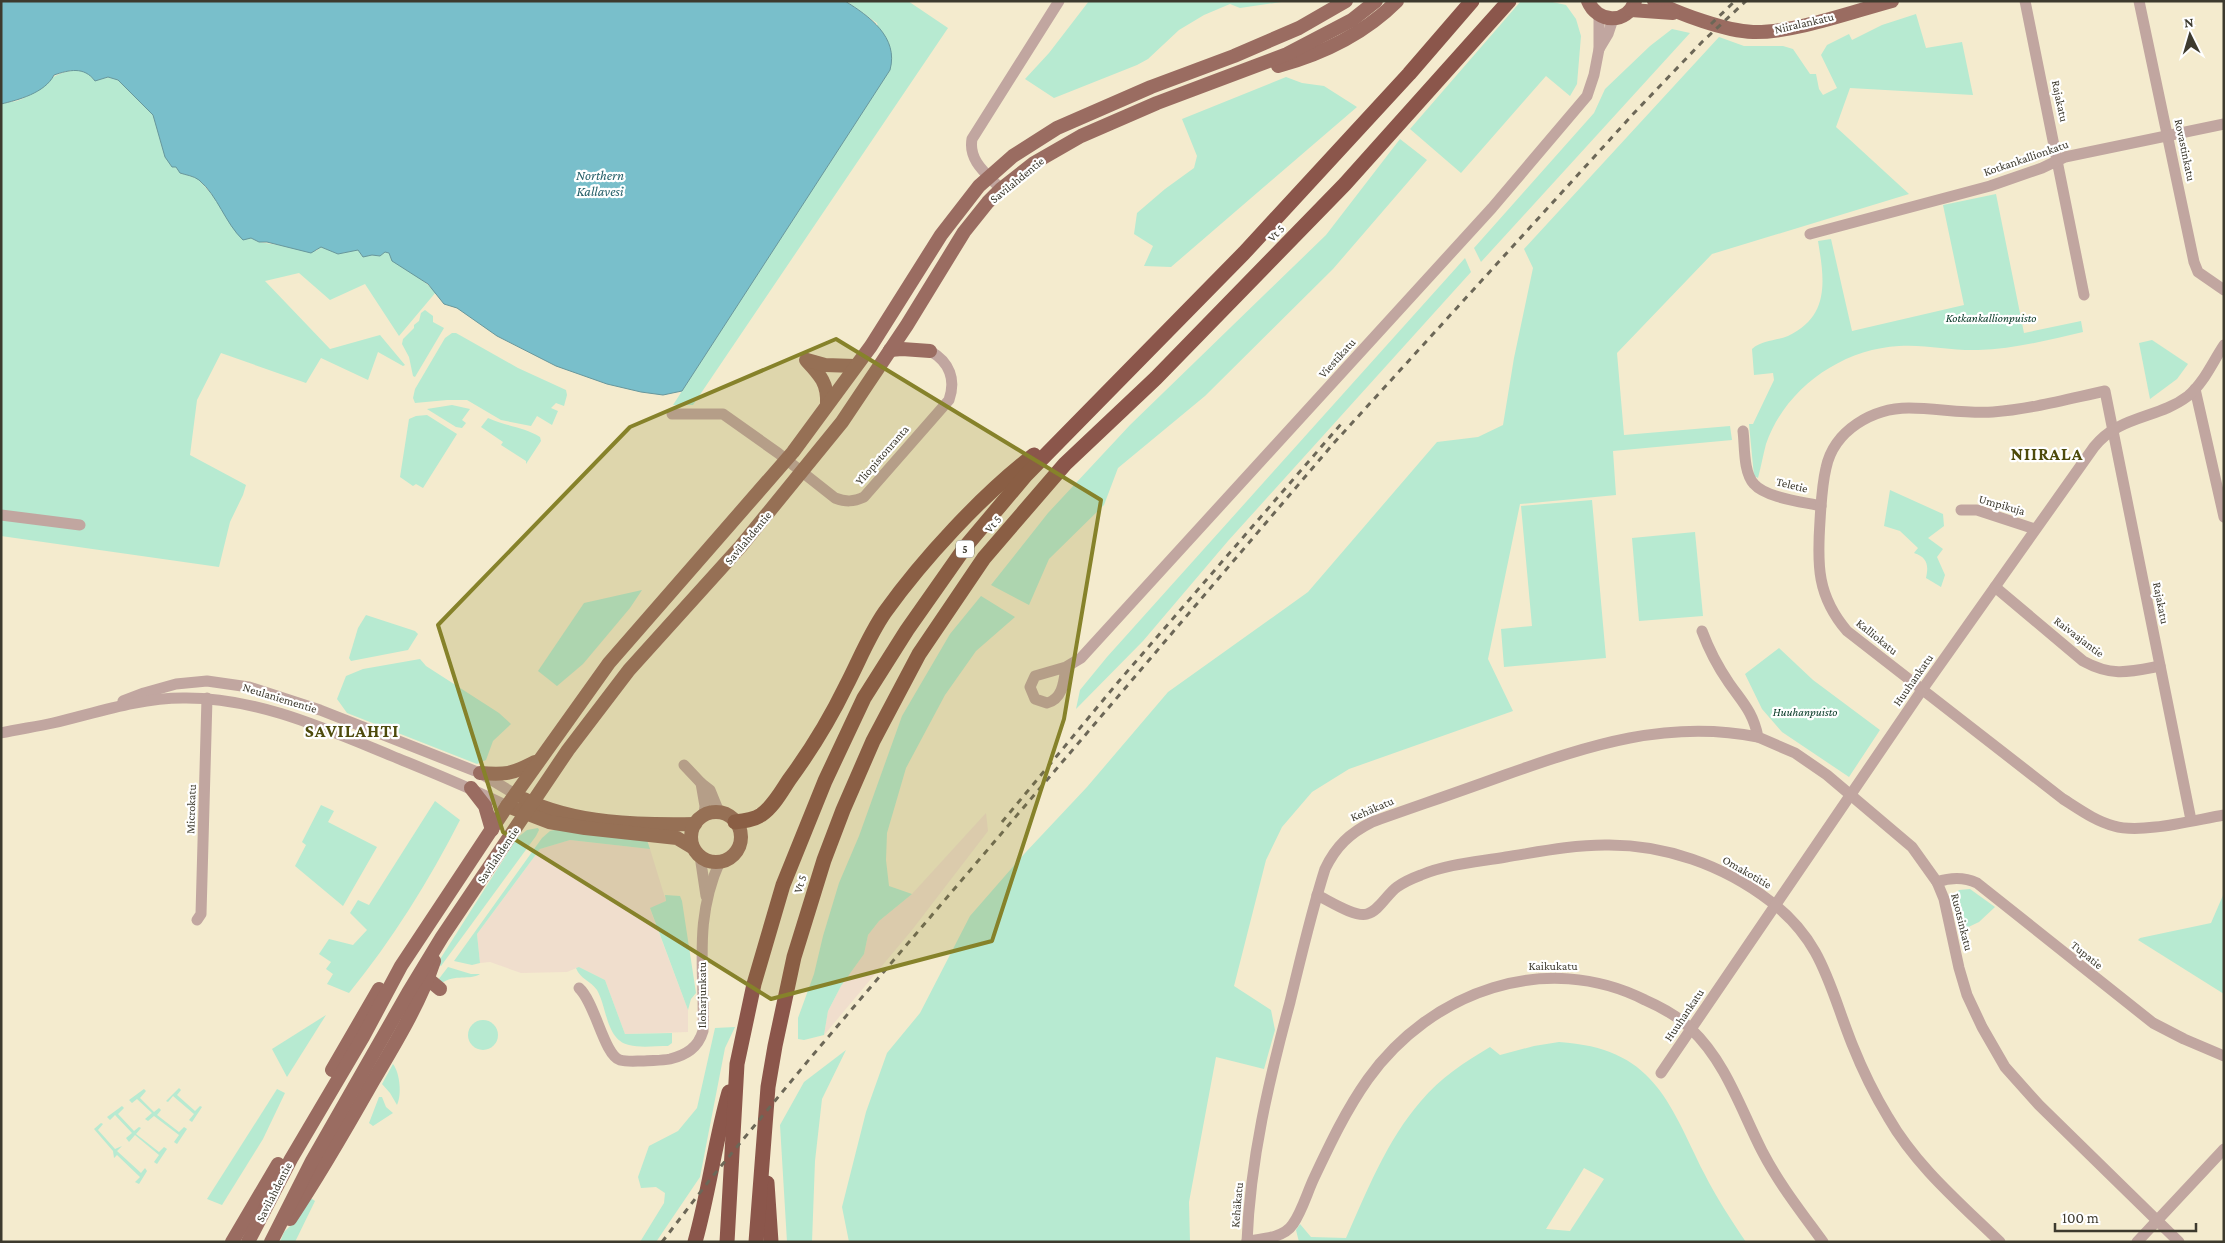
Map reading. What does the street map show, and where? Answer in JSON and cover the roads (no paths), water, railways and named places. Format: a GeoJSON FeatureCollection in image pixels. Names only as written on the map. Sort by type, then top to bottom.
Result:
{"type":"FeatureCollection","features":[{"type":"Feature","properties":{"kind":"highway","name":"Vt 5"},"geometry":{"type":"LineString","coordinates":[[727,1242],[737,1064],[754,984],[783,885],[825,781],[864,698],[907,630],[966,546],[1026,475],[1244,253],[1409,74],[1472,2]]}},
{"type":"Feature","properties":{"kind":"highway","name":"Vt 5"},"geometry":{"type":"LineString","coordinates":[[756,1242],[768,1087],[794,957],[821,869],[843,810],[873,741],[919,654],[984,558],[1065,464],[1156,378],[1344,184],[1505,6]]}},
{"type":"Feature","properties":{"kind":"highway"},"geometry":{"type":"LineString","coordinates":[[735,822],[760,816],[770,808],[799,767],[835,708],[885,613],[931,556],[957,526],[997,487],[1025,462],[1078,421]]}},
{"type":"Feature","properties":{"kind":"highway"},"geometry":{"type":"LineString","coordinates":[[695,1242],[720,1125],[737,1064]]}},
{"type":"Feature","properties":{"kind":"highway"},"geometry":{"type":"LineString","coordinates":[[768,1087],[767,1183],[771,1242]]}},
{"type":"Feature","properties":{"kind":"main road","name":"Savilahdentie"},"geometry":{"type":"LineString","coordinates":[[272,1240],[343,1105],[442,936],[568,750],[629,670],[741,546],[842,422],[907,324],[964,232],[1001,189],[1034,163],[1081,136],[1157,103],[1287,54],[1352,20],[1376,1]]}},
{"type":"Feature","properties":{"kind":"main road"},"geometry":{"type":"LineString","coordinates":[[1203,86],[1284,64],[1340,42],[1366,28],[1397,1]]}},
{"type":"Feature","properties":{"kind":"main road"},"geometry":{"type":"LineString","coordinates":[[1588,1],[1591,8],[1599,15],[1613,19],[1622,17],[1633,6]]}},
{"type":"Feature","properties":{"kind":"main road","name":"Niiralankatu"},"geometry":{"type":"LineString","coordinates":[[1654,1],[1686,15]]}},
{"type":"Feature","properties":{"kind":"main road","name":"Niiralankatu"},"geometry":{"type":"LineString","coordinates":[[1633,6],[1686,15],[1733,29],[1763,32],[1789,29],[1892,1]]}},
{"type":"Feature","properties":{"kind":"main road","name":"Savilahdentie"},"geometry":{"type":"LineString","coordinates":[[248,1242],[291,1159],[363,1037],[401,966],[423,930],[511,800],[609,663],[775,475],[793,452],[855,366],[941,235],[964,204],[989,176],[1032,142],[1057,128],[1150,87],[1234,56],[1299,28],[1340,3]]}},
{"type":"Feature","properties":{"kind":"main road"},"geometry":{"type":"LineString","coordinates":[[907,324],[910,336],[917,344],[930,351]]}},
{"type":"Feature","properties":{"kind":"main road"},"geometry":{"type":"LineString","coordinates":[[890,350],[930,351]]}},
{"type":"Feature","properties":{"kind":"main road"},"geometry":{"type":"LineString","coordinates":[[827,404],[828,392],[825,385],[806,360],[825,365],[855,366]]}},
{"type":"Feature","properties":{"kind":"main road"},"geometry":{"type":"LineString","coordinates":[[480,773],[504,775],[517,772],[538,761]]}},
{"type":"Feature","properties":{"kind":"main road"},"geometry":{"type":"LineString","coordinates":[[471,788],[485,806],[492,830]]}},
{"type":"Feature","properties":{"kind":"main road","name":"Neulaniementie"},"geometry":{"type":"LineString","coordinates":[[511,800],[529,808]]}},
{"type":"Feature","properties":{"kind":"main road"},"geometry":{"type":"LineString","coordinates":[[529,808],[628,824],[699,819],[718,812],[731,817],[735,822],[739,828],[740,844],[731,857],[710,862],[677,838],[549,822],[529,808]]}},
{"type":"Feature","properties":{"kind":"main road"},"geometry":{"type":"LineString","coordinates":[[696,852],[690,838],[699,819]]}},
{"type":"Feature","properties":{"kind":"main road"},"geometry":{"type":"LineString","coordinates":[[232,1242],[359,1020],[406,948],[423,930]]}},
{"type":"Feature","properties":{"kind":"main road"},"geometry":{"type":"LineString","coordinates":[[272,1240],[290,1219],[322,1171],[399,1036],[428,979],[442,936]]}},
{"type":"Feature","properties":{"kind":"main road"},"geometry":{"type":"LineString","coordinates":[[428,979],[440,989]]}},
{"type":"Feature","properties":{"kind":"street"},"geometry":{"type":"LineString","coordinates":[[1001,189],[977,164],[971,148],[972,139],[1059,1]]}},
{"type":"Feature","properties":{"kind":"street","name":"Rajakatu"},"geometry":{"type":"LineString","coordinates":[[2026,1],[2084,295]]}},
{"type":"Feature","properties":{"kind":"street","name":"Rovastinkatu"},"geometry":{"type":"LineString","coordinates":[[2140,1],[2194,262],[2198,272],[2224,290]]}},
{"type":"Feature","properties":{"kind":"street"},"geometry":{"type":"LineString","coordinates":[[1340,3],[1352,20]]}},
{"type":"Feature","properties":{"kind":"street","name":"Viestikatu"},"geometry":{"type":"LineString","coordinates":[[1066,667],[1081,658],[1492,208],[1587,96],[1594,75],[1599,49],[1599,15]]}},
{"type":"Feature","properties":{"kind":"street","name":"Viestikatu"},"geometry":{"type":"LineString","coordinates":[[1599,49],[1608,34],[1613,19]]}},
{"type":"Feature","properties":{"kind":"street","name":"Kotkankallionkatu"},"geometry":{"type":"LineString","coordinates":[[1810,234],[1990,186],[2042,168],[2058,159],[2224,124]]}},
{"type":"Feature","properties":{"kind":"street","name":"Huuhankatu"},"geometry":{"type":"LineString","coordinates":[[1661,1073],[1922,690],[2094,447],[2112,429],[2168,408],[2195,389],[2224,344]]}},
{"type":"Feature","properties":{"kind":"street","name":"Yliopistonranta"},"geometry":{"type":"LineString","coordinates":[[672,414],[723,414],[778,453],[835,498],[844,501],[855,501],[864,497],[949,400],[953,389],[952,376],[945,361],[930,351]]}},
{"type":"Feature","properties":{"kind":"street"},"geometry":{"type":"LineString","coordinates":[[2195,389],[2224,517]]}},
{"type":"Feature","properties":{"kind":"street","name":"Rajakatu"},"geometry":{"type":"LineString","coordinates":[[2105,391],[2191,820]]}},
{"type":"Feature","properties":{"kind":"street","name":"Kalliokatu"},"geometry":{"type":"LineString","coordinates":[[2105,391],[2034,406],[1991,412],[1909,408],[1892,410],[1870,416],[1853,426],[1833,450],[1825,468],[1818,546],[1819,577],[1824,596],[1834,614],[1853,637],[2063,799],[2100,822],[2133,829],[2224,815]]}},
{"type":"Feature","properties":{"kind":"street","name":"Teletie"},"geometry":{"type":"LineString","coordinates":[[1743,431],[1748,469],[1754,484],[1767,493],[1821,506]]}},
{"type":"Feature","properties":{"kind":"street","name":"Umpikuja"},"geometry":{"type":"LineString","coordinates":[[1961,510],[1976,510],[2035,529]]}},
{"type":"Feature","properties":{"kind":"street"},"geometry":{"type":"LineString","coordinates":[[1,515],[80,525]]}},
{"type":"Feature","properties":{"kind":"street","name":"Raivaajantie"},"geometry":{"type":"LineString","coordinates":[[1995,587],[2083,661],[2098,669],[2130,672],[2160,666]]}},
{"type":"Feature","properties":{"kind":"street"},"geometry":{"type":"LineString","coordinates":[[1702,631],[1716,661],[1751,711],[1758,737]]}},
{"type":"Feature","properties":{"kind":"street","name":"Neulaniementie"},"geometry":{"type":"LineString","coordinates":[[1,733],[103,709],[163,687],[207,682],[250,687],[320,710],[480,773],[511,800]]}},
{"type":"Feature","properties":{"kind":"street","name":"Neulaniementie"},"geometry":{"type":"LineString","coordinates":[[103,709],[178,698],[231,700],[334,732],[471,788],[511,800]]}},
{"type":"Feature","properties":{"kind":"street","name":"Microkatu"},"geometry":{"type":"LineString","coordinates":[[197,920],[201,914],[207,698]]}},
{"type":"Feature","properties":{"kind":"street","name":"Kehäkatu"},"geometry":{"type":"LineString","coordinates":[[1247,1241],[1255,1162],[1265,1104],[1317,895],[1325,869],[1339,845],[1361,827],[1381,818],[1616,739],[1654,733],[1684,731],[1720,732],[1758,737]]}},
{"type":"Feature","properties":{"kind":"street","name":"Ruotsinkatu"},"geometry":{"type":"LineString","coordinates":[[1758,737],[1795,753],[1852,794],[1903,838],[1917,853],[1937,882],[1944,899],[1967,995],[1982,1027],[2006,1067],[2039,1105],[2178,1242]]}},
{"type":"Feature","properties":{"kind":"street"},"geometry":{"type":"LineString","coordinates":[[684,765],[711,792],[718,812]]}},
{"type":"Feature","properties":{"kind":"street"},"geometry":{"type":"LineString","coordinates":[[699,819],[705,806],[701,783]]}},
{"type":"Feature","properties":{"kind":"street","name":"Omakotitie"},"geometry":{"type":"LineString","coordinates":[[1317,895],[1351,912],[1366,914],[1372,912],[1396,887],[1422,874],[1448,866],[1564,849],[1606,845],[1646,848],[1705,863],[1740,880],[1774,905],[1800,929],[1821,960],[1859,1059],[1874,1093],[1894,1127],[1922,1164],[2000,1242]]}},
{"type":"Feature","properties":{"kind":"street","name":"Iloharjunkatu"},"geometry":{"type":"LineString","coordinates":[[696,852],[706,898]]}},
{"type":"Feature","properties":{"kind":"street","name":"Iloharjunkatu"},"geometry":{"type":"LineString","coordinates":[[579,988],[588,998],[611,1053],[620,1060],[666,1060],[680,1056],[693,1049],[700,1042],[703,1032],[702,948],[706,898],[720,861]]}},
{"type":"Feature","properties":{"kind":"street","name":"Tupatie"},"geometry":{"type":"LineString","coordinates":[[1937,882],[1964,879],[1977,883],[2153,1023],[2224,1056]]}},
{"type":"Feature","properties":{"kind":"street","name":"Kaikukatu"},"geometry":{"type":"LineString","coordinates":[[1247,1241],[1265,1239],[1282,1234],[1293,1225],[1340,1125],[1370,1077],[1384,1059],[1402,1042],[1434,1017],[1465,998],[1498,986],[1529,979],[1554,977],[1580,979],[1616,987],[1653,1004],[1691,1028],[1720,1066],[1762,1152],[1776,1175],[1823,1242]]}},
{"type":"Feature","properties":{"kind":"street"},"geometry":{"type":"LineString","coordinates":[[2137,1242],[2224,1149]]}},
{"type":"Feature","properties":{"kind":"water","name":"Northern Kallavesi"},"geometry":{"type":"Polygon","coordinates":[[[1,1],[845,1],[863,13],[880,29],[890,47],[892,58],[890,70],[682,391],[663,395],[607,384],[556,366],[497,336],[457,308],[444,304],[428,284],[392,261],[389,253],[385,252],[380,256],[363,257],[358,250],[338,254],[321,247],[311,253],[267,242],[259,242],[251,238],[243,240],[231,226],[206,186],[197,179],[180,173],[176,167],[172,167],[165,157],[153,115],[118,80],[108,77],[95,81],[91,76],[81,71],[65,72],[54,75],[44,87],[30,95],[1,104],[1,1]]]}},
{"type":"Feature","properties":{"kind":"railway"},"geometry":{"type":"LineString","coordinates":[[1711,24],[1735,1]]}},
{"type":"Feature","properties":{"kind":"railway"},"geometry":{"type":"LineString","coordinates":[[662,1242],[712,1177],[812,1056],[1333,444],[1635,112],[1702,42],[1746,1]]}},
{"type":"Feature","properties":{"kind":"railway"},"geometry":{"type":"LineString","coordinates":[[1002,822],[1119,681],[1341,424]]}},
{"type":"Feature","properties":{"kind":"district","name":"NIIRALA"},"geometry":{"type":"Point","coordinates":[2047,454]}},
{"type":"Feature","properties":{"kind":"district","name":"SAVILAHTI"},"geometry":{"type":"Point","coordinates":[352,731]}},
{"type":"Feature","properties":{"kind":"park label","name":"Kotkankallionpuisto"},"geometry":{"type":"Point","coordinates":[1991,318]}},
{"type":"Feature","properties":{"kind":"park label","name":"Huuhanpuisto"},"geometry":{"type":"Point","coordinates":[1805,712]}}]}
